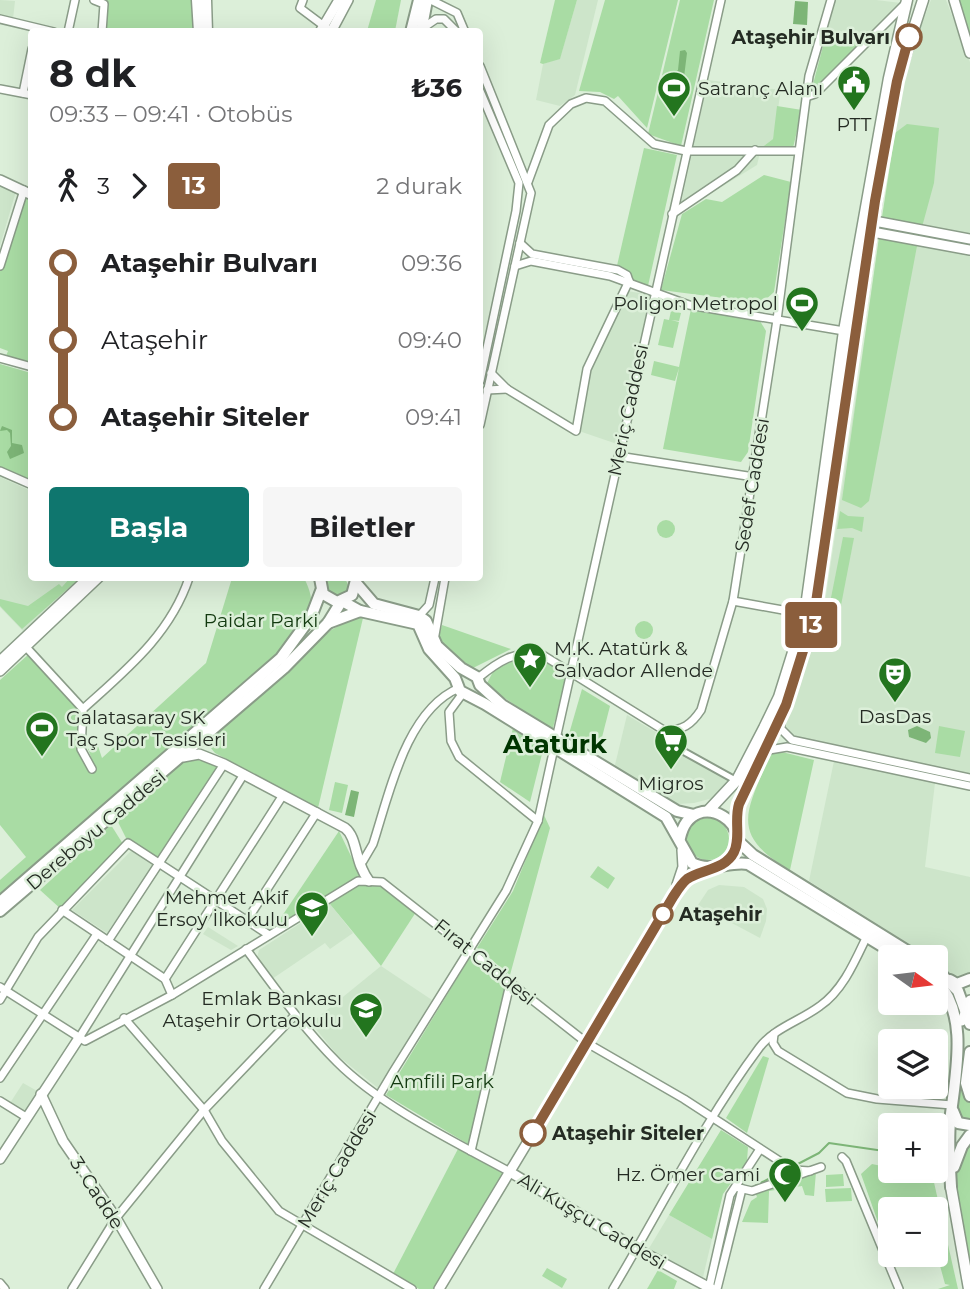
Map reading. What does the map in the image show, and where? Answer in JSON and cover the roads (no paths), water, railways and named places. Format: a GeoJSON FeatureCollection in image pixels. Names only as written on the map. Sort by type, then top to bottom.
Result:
{"type":"FeatureCollection","features":[{"type":"Feature","properties":{"kind":"main road"},"geometry":{"type":"LineString","coordinates":[[197,0],[199,28]]}},
{"type":"Feature","properties":{"kind":"main road"},"geometry":{"type":"LineString","coordinates":[[206,0],[207,28]]}},
{"type":"Feature","properties":{"kind":"main road"},"geometry":{"type":"LineString","coordinates":[[412,28],[419,0]]}},
{"type":"Feature","properties":{"kind":"main road"},"geometry":{"type":"LineString","coordinates":[[422,28],[429,0]]}},
{"type":"Feature","properties":{"kind":"main road"},"geometry":{"type":"LineString","coordinates":[[681,844],[686,822],[694,815],[708,811],[741,783],[763,751],[780,719],[810,615],[855,337],[868,219],[906,2]]}},
{"type":"Feature","properties":{"kind":"main road"},"geometry":{"type":"LineString","coordinates":[[868,219],[897,81],[921,3]]}},
{"type":"Feature","properties":{"kind":"main road"},"geometry":{"type":"LineString","coordinates":[[723,865],[730,858],[736,835],[736,812],[741,783],[810,615],[844,331],[867,231]]}},
{"type":"Feature","properties":{"kind":"main road","name":"Dereboyu Caddesi"},"geometry":{"type":"LineString","coordinates":[[0,911],[284,668],[328,622],[341,602],[352,595],[356,581]]}},
{"type":"Feature","properties":{"kind":"main road"},"geometry":{"type":"LineString","coordinates":[[358,581],[381,608],[419,616],[428,624],[437,646],[477,679],[502,705],[555,744],[666,817],[692,863],[708,869],[723,865],[748,864],[881,945]]}},
{"type":"Feature","properties":{"kind":"main road"},"geometry":{"type":"LineString","coordinates":[[319,583],[329,600],[341,602],[360,611],[418,624],[429,649],[463,690],[677,811],[694,815]]}},
{"type":"Feature","properties":{"kind":"main road","name":"Dereboyu Caddesi"},"geometry":{"type":"LineString","coordinates":[[0,902],[282,658],[311,617],[319,583]]}},
{"type":"Feature","properties":{"kind":"main road"},"geometry":{"type":"LineString","coordinates":[[328,622],[360,611]]}},
{"type":"Feature","properties":{"kind":"main road"},"geometry":{"type":"LineString","coordinates":[[463,690],[464,675],[477,679]]}},
{"type":"Feature","properties":{"kind":"main road"},"geometry":{"type":"LineString","coordinates":[[463,690],[479,691],[477,679]]}},
{"type":"Feature","properties":{"kind":"main road"},"geometry":{"type":"LineString","coordinates":[[708,811],[724,816],[753,855],[898,945]]}},
{"type":"Feature","properties":{"kind":"main road"},"geometry":{"type":"LineString","coordinates":[[948,982],[957,984],[970,979]]}},
{"type":"Feature","properties":{"kind":"main road"},"geometry":{"type":"LineString","coordinates":[[948,991],[967,1014],[952,1107],[949,1146],[951,1187],[969,1289]]}},
{"type":"Feature","properties":{"kind":"main road"},"geometry":{"type":"LineString","coordinates":[[970,1052],[966,1083],[970,1096]]}},
{"type":"Feature","properties":{"kind":"main road"},"geometry":{"type":"LineString","coordinates":[[952,1107],[958,1123],[970,1125]]}},
{"type":"Feature","properties":{"kind":"main road"},"geometry":{"type":"LineString","coordinates":[[951,1187],[956,1158],[970,1135]]}},
{"type":"Feature","properties":{"kind":"street"},"geometry":{"type":"LineString","coordinates":[[69,28],[75,0]]}},
{"type":"Feature","properties":{"kind":"street"},"geometry":{"type":"LineString","coordinates":[[94,0],[104,4],[102,28]]}},
{"type":"Feature","properties":{"kind":"street"},"geometry":{"type":"LineString","coordinates":[[326,28],[339,0]]}},
{"type":"Feature","properties":{"kind":"street"},"geometry":{"type":"LineString","coordinates":[[327,28],[348,0]]}},
{"type":"Feature","properties":{"kind":"street"},"geometry":{"type":"LineString","coordinates":[[429,0],[457,13],[463,28]]}},
{"type":"Feature","properties":{"kind":"street","name":"Meriç Caddesi"},"geometry":{"type":"LineString","coordinates":[[264,1289],[506,891],[538,821],[653,295],[721,0]]}},
{"type":"Feature","properties":{"kind":"street","name":"Sedef Caddesi"},"geometry":{"type":"LineString","coordinates":[[665,731],[680,730],[693,722],[701,710],[733,601],[777,320],[797,150],[806,97],[831,0]]}},
{"type":"Feature","properties":{"kind":"street"},"geometry":{"type":"LineString","coordinates":[[954,0],[970,53]]}},
{"type":"Feature","properties":{"kind":"street"},"geometry":{"type":"LineString","coordinates":[[806,97],[814,94],[906,2]]}},
{"type":"Feature","properties":{"kind":"street"},"geometry":{"type":"LineString","coordinates":[[301,4],[323,28]]}},
{"type":"Feature","properties":{"kind":"street"},"geometry":{"type":"LineString","coordinates":[[0,19],[32,28]]}},
{"type":"Feature","properties":{"kind":"street"},"geometry":{"type":"LineString","coordinates":[[424,28],[427,24],[444,19],[453,28]]}},
{"type":"Feature","properties":{"kind":"street"},"geometry":{"type":"LineString","coordinates":[[23,93],[28,69]]}},
{"type":"Feature","properties":{"kind":"street"},"geometry":{"type":"LineString","coordinates":[[483,73],[531,193],[483,410]]}},
{"type":"Feature","properties":{"kind":"street"},"geometry":{"type":"LineString","coordinates":[[0,89],[28,94]]}},
{"type":"Feature","properties":{"kind":"street"},"geometry":{"type":"LineString","coordinates":[[483,98],[519,183],[516,211],[483,367]]}},
{"type":"Feature","properties":{"kind":"street"},"geometry":{"type":"LineString","coordinates":[[528,182],[549,125],[570,104],[586,98],[605,101],[654,144],[686,151],[797,150]]}},
{"type":"Feature","properties":{"kind":"street"},"geometry":{"type":"LineString","coordinates":[[672,214],[737,170],[755,150]]}},
{"type":"Feature","properties":{"kind":"street"},"geometry":{"type":"LineString","coordinates":[[0,180],[28,193],[0,266]]}},
{"type":"Feature","properties":{"kind":"street"},"geometry":{"type":"LineString","coordinates":[[519,183],[528,182]]}},
{"type":"Feature","properties":{"kind":"street"},"geometry":{"type":"LineString","coordinates":[[868,219],[970,239]]}},
{"type":"Feature","properties":{"kind":"street"},"geometry":{"type":"LineString","coordinates":[[867,231],[970,250]]}},
{"type":"Feature","properties":{"kind":"street"},"geometry":{"type":"LineString","coordinates":[[491,373],[507,389],[576,431],[587,369],[629,281],[627,275],[618,270],[532,254],[520,243]]}},
{"type":"Feature","properties":{"kind":"street"},"geometry":{"type":"LineString","coordinates":[[515,266],[531,261],[629,281],[653,295],[689,305],[844,331],[855,337]]}},
{"type":"Feature","properties":{"kind":"street"},"geometry":{"type":"LineString","coordinates":[[0,358],[28,366]]}},
{"type":"Feature","properties":{"kind":"street"},"geometry":{"type":"LineString","coordinates":[[487,390],[507,389]]}},
{"type":"Feature","properties":{"kind":"street"},"geometry":{"type":"LineString","coordinates":[[618,456],[754,477]]}},
{"type":"Feature","properties":{"kind":"street"},"geometry":{"type":"LineString","coordinates":[[0,471],[28,483]]}},
{"type":"Feature","properties":{"kind":"street"},"geometry":{"type":"LineString","coordinates":[[0,671],[85,581]]}},
{"type":"Feature","properties":{"kind":"street"},"geometry":{"type":"LineString","coordinates":[[0,661],[24,644],[95,581]]}},
{"type":"Feature","properties":{"kind":"street"},"geometry":{"type":"LineString","coordinates":[[92,769],[81,749],[83,709],[150,648],[170,621],[187,581]]}},
{"type":"Feature","properties":{"kind":"street"},"geometry":{"type":"LineString","coordinates":[[419,616],[429,605],[434,581]]}},
{"type":"Feature","properties":{"kind":"street"},"geometry":{"type":"LineString","coordinates":[[437,646],[434,624],[444,581]]}},
{"type":"Feature","properties":{"kind":"street"},"geometry":{"type":"LineString","coordinates":[[733,601],[810,615]]}},
{"type":"Feature","properties":{"kind":"street"},"geometry":{"type":"LineString","coordinates":[[24,644],[83,709]]}},
{"type":"Feature","properties":{"kind":"street"},"geometry":{"type":"LineString","coordinates":[[477,679],[500,662],[521,653],[541,654],[665,731],[672,745],[741,783]]}},
{"type":"Feature","properties":{"kind":"street"},"geometry":{"type":"LineString","coordinates":[[363,861],[373,844],[404,752],[415,728],[445,695],[463,690]]}},
{"type":"Feature","properties":{"kind":"street"},"geometry":{"type":"LineString","coordinates":[[463,690],[449,712],[451,741],[457,753],[472,769],[538,821]]}},
{"type":"Feature","properties":{"kind":"street"},"geometry":{"type":"LineString","coordinates":[[780,719],[781,729],[792,740],[970,778]]}},
{"type":"Feature","properties":{"kind":"street"},"geometry":{"type":"LineString","coordinates":[[202,740],[208,752],[224,764]]}},
{"type":"Feature","properties":{"kind":"street"},"geometry":{"type":"LineString","coordinates":[[763,751],[787,747],[970,786]]}},
{"type":"Feature","properties":{"kind":"street"},"geometry":{"type":"LineString","coordinates":[[183,757],[199,754],[224,764],[351,832],[369,881]]}},
{"type":"Feature","properties":{"kind":"street"},"geometry":{"type":"LineString","coordinates":[[108,941],[224,764]]}},
{"type":"Feature","properties":{"kind":"street"},"geometry":{"type":"LineString","coordinates":[[0,1159],[244,774]]}},
{"type":"Feature","properties":{"kind":"street"},"geometry":{"type":"LineString","coordinates":[[164,979],[283,795]]}},
{"type":"Feature","properties":{"kind":"street"},"geometry":{"type":"LineString","coordinates":[[247,920],[317,812]]}},
{"type":"Feature","properties":{"kind":"street"},"geometry":{"type":"LineString","coordinates":[[0,1000],[3,988],[38,937],[128,843],[269,935]]}},
{"type":"Feature","properties":{"kind":"street"},"geometry":{"type":"LineString","coordinates":[[673,897],[683,867],[681,844]]}},
{"type":"Feature","properties":{"kind":"street"},"geometry":{"type":"LineString","coordinates":[[356,850],[354,853],[361,871],[369,881]]}},
{"type":"Feature","properties":{"kind":"street"},"geometry":{"type":"LineString","coordinates":[[439,1289],[673,897],[686,880],[708,869]]}},
{"type":"Feature","properties":{"kind":"street"},"geometry":{"type":"LineString","coordinates":[[3,988],[85,1041],[124,1018],[173,995],[358,881],[369,881]]}},
{"type":"Feature","properties":{"kind":"street","name":"Fırat Caddesi"},"geometry":{"type":"LineString","coordinates":[[369,881],[382,882],[587,1043],[713,1118],[790,1168],[810,1171]]}},
{"type":"Feature","properties":{"kind":"street"},"geometry":{"type":"LineString","coordinates":[[62,910],[164,979],[173,995]]}},
{"type":"Feature","properties":{"kind":"street"},"geometry":{"type":"LineString","coordinates":[[0,1078],[97,934]]}},
{"type":"Feature","properties":{"kind":"street"},"geometry":{"type":"LineString","coordinates":[[613,1289],[713,1118],[757,1051],[774,1034],[822,1005],[838,989],[867,936]]}},
{"type":"Feature","properties":{"kind":"street"},"geometry":{"type":"LineString","coordinates":[[246,949],[295,1015],[339,1064],[380,1095],[510,1172]]}},
{"type":"Feature","properties":{"kind":"street"},"geometry":{"type":"LineString","coordinates":[[471,1151],[510,985]]}},
{"type":"Feature","properties":{"kind":"street"},"geometry":{"type":"LineString","coordinates":[[72,1289],[116,1218],[204,1110],[295,1015]]}},
{"type":"Feature","properties":{"kind":"street"},"geometry":{"type":"LineString","coordinates":[[124,1018],[204,1110],[222,1141],[279,1211],[412,1289]]}},
{"type":"Feature","properties":{"kind":"street"},"geometry":{"type":"LineString","coordinates":[[774,1034],[773,1043],[778,1051],[847,1093],[952,1107]]}},
{"type":"Feature","properties":{"kind":"street","name":"3. Cadde"},"geometry":{"type":"LineString","coordinates":[[41,1094],[63,1141],[116,1218],[157,1289]]}},
{"type":"Feature","properties":{"kind":"street"},"geometry":{"type":"LineString","coordinates":[[0,1101],[26,1118]]}},
{"type":"Feature","properties":{"kind":"street"},"geometry":{"type":"LineString","coordinates":[[710,1288],[730,1195],[739,1188],[760,1149]]}},
{"type":"Feature","properties":{"kind":"street"},"geometry":{"type":"LineString","coordinates":[[842,1157],[899,1289]]}},
{"type":"Feature","properties":{"kind":"street"},"geometry":{"type":"LineString","coordinates":[[739,1188],[752,1191],[821,1167]]}},
{"type":"Feature","properties":{"kind":"street","name":"Ali Kuşçu Caddesi"},"geometry":{"type":"LineString","coordinates":[[510,1172],[637,1249],[710,1288]]}},
{"type":"Feature","properties":{"kind":"street"},"geometry":{"type":"LineString","coordinates":[[0,1283],[5,1289]]}},
{"type":"Feature","properties":{"kind":"waterway"},"geometry":{"type":"LineString","coordinates":[[792,1167],[819,1153],[829,1143],[878,1150]]}},
{"type":"Feature","properties":{"kind":"waterway"},"geometry":{"type":"LineString","coordinates":[[755,1186],[787,1169]]}},
{"type":"Feature","properties":{"kind":"place","name":"Ataşehir Bulvarı"},"geometry":{"type":"Point","coordinates":[909,37]}},
{"type":"Feature","properties":{"kind":"place","name":"PTT"},"geometry":{"type":"Point","coordinates":[854,112]}},
{"type":"Feature","properties":{"kind":"place","name":"Satranç Alanı"},"geometry":{"type":"Point","coordinates":[674,118]}},
{"type":"Feature","properties":{"kind":"place","name":"Poligon Metropol"},"geometry":{"type":"Point","coordinates":[802,333]}},
{"type":"Feature","properties":{"kind":"place","name":"M.K. Atatürk & Salvador Allende"},"geometry":{"type":"Point","coordinates":[530,689]}},
{"type":"Feature","properties":{"kind":"place","name":"DasDas"},"geometry":{"type":"Point","coordinates":[895,704]}},
{"type":"Feature","properties":{"kind":"place","name":"Galatasaray SK Taç Spor Tesisleri"},"geometry":{"type":"Point","coordinates":[42,758]}},
{"type":"Feature","properties":{"kind":"place","name":"Migros"},"geometry":{"type":"Point","coordinates":[671,771]}},
{"type":"Feature","properties":{"kind":"place","name":"Ataşehir"},"geometry":{"type":"Point","coordinates":[663,914]}},
{"type":"Feature","properties":{"kind":"place","name":"Mehmet Akif Ersoy İlkokulu"},"geometry":{"type":"Point","coordinates":[312,938]}},
{"type":"Feature","properties":{"kind":"place","name":"Emlak Bankası Ataşehir Ortaokulu"},"geometry":{"type":"Point","coordinates":[366,1039]}},
{"type":"Feature","properties":{"kind":"place","name":"Ataşehir Siteler"},"geometry":{"type":"Point","coordinates":[533,1133]}},
{"type":"Feature","properties":{"kind":"place","name":"Hz. Ömer Cami"},"geometry":{"type":"Point","coordinates":[785,1204]}},
{"type":"Feature","properties":{"kind":"district","name":"Atatürk"},"geometry":{"type":"Point","coordinates":[555,744]}},
{"type":"Feature","properties":{"kind":"park label","name":"Paidar Parki"},"geometry":{"type":"Point","coordinates":[261,620]}},
{"type":"Feature","properties":{"kind":"park label","name":"Amfili Park"},"geometry":{"type":"Point","coordinates":[442,1081]}}]}
